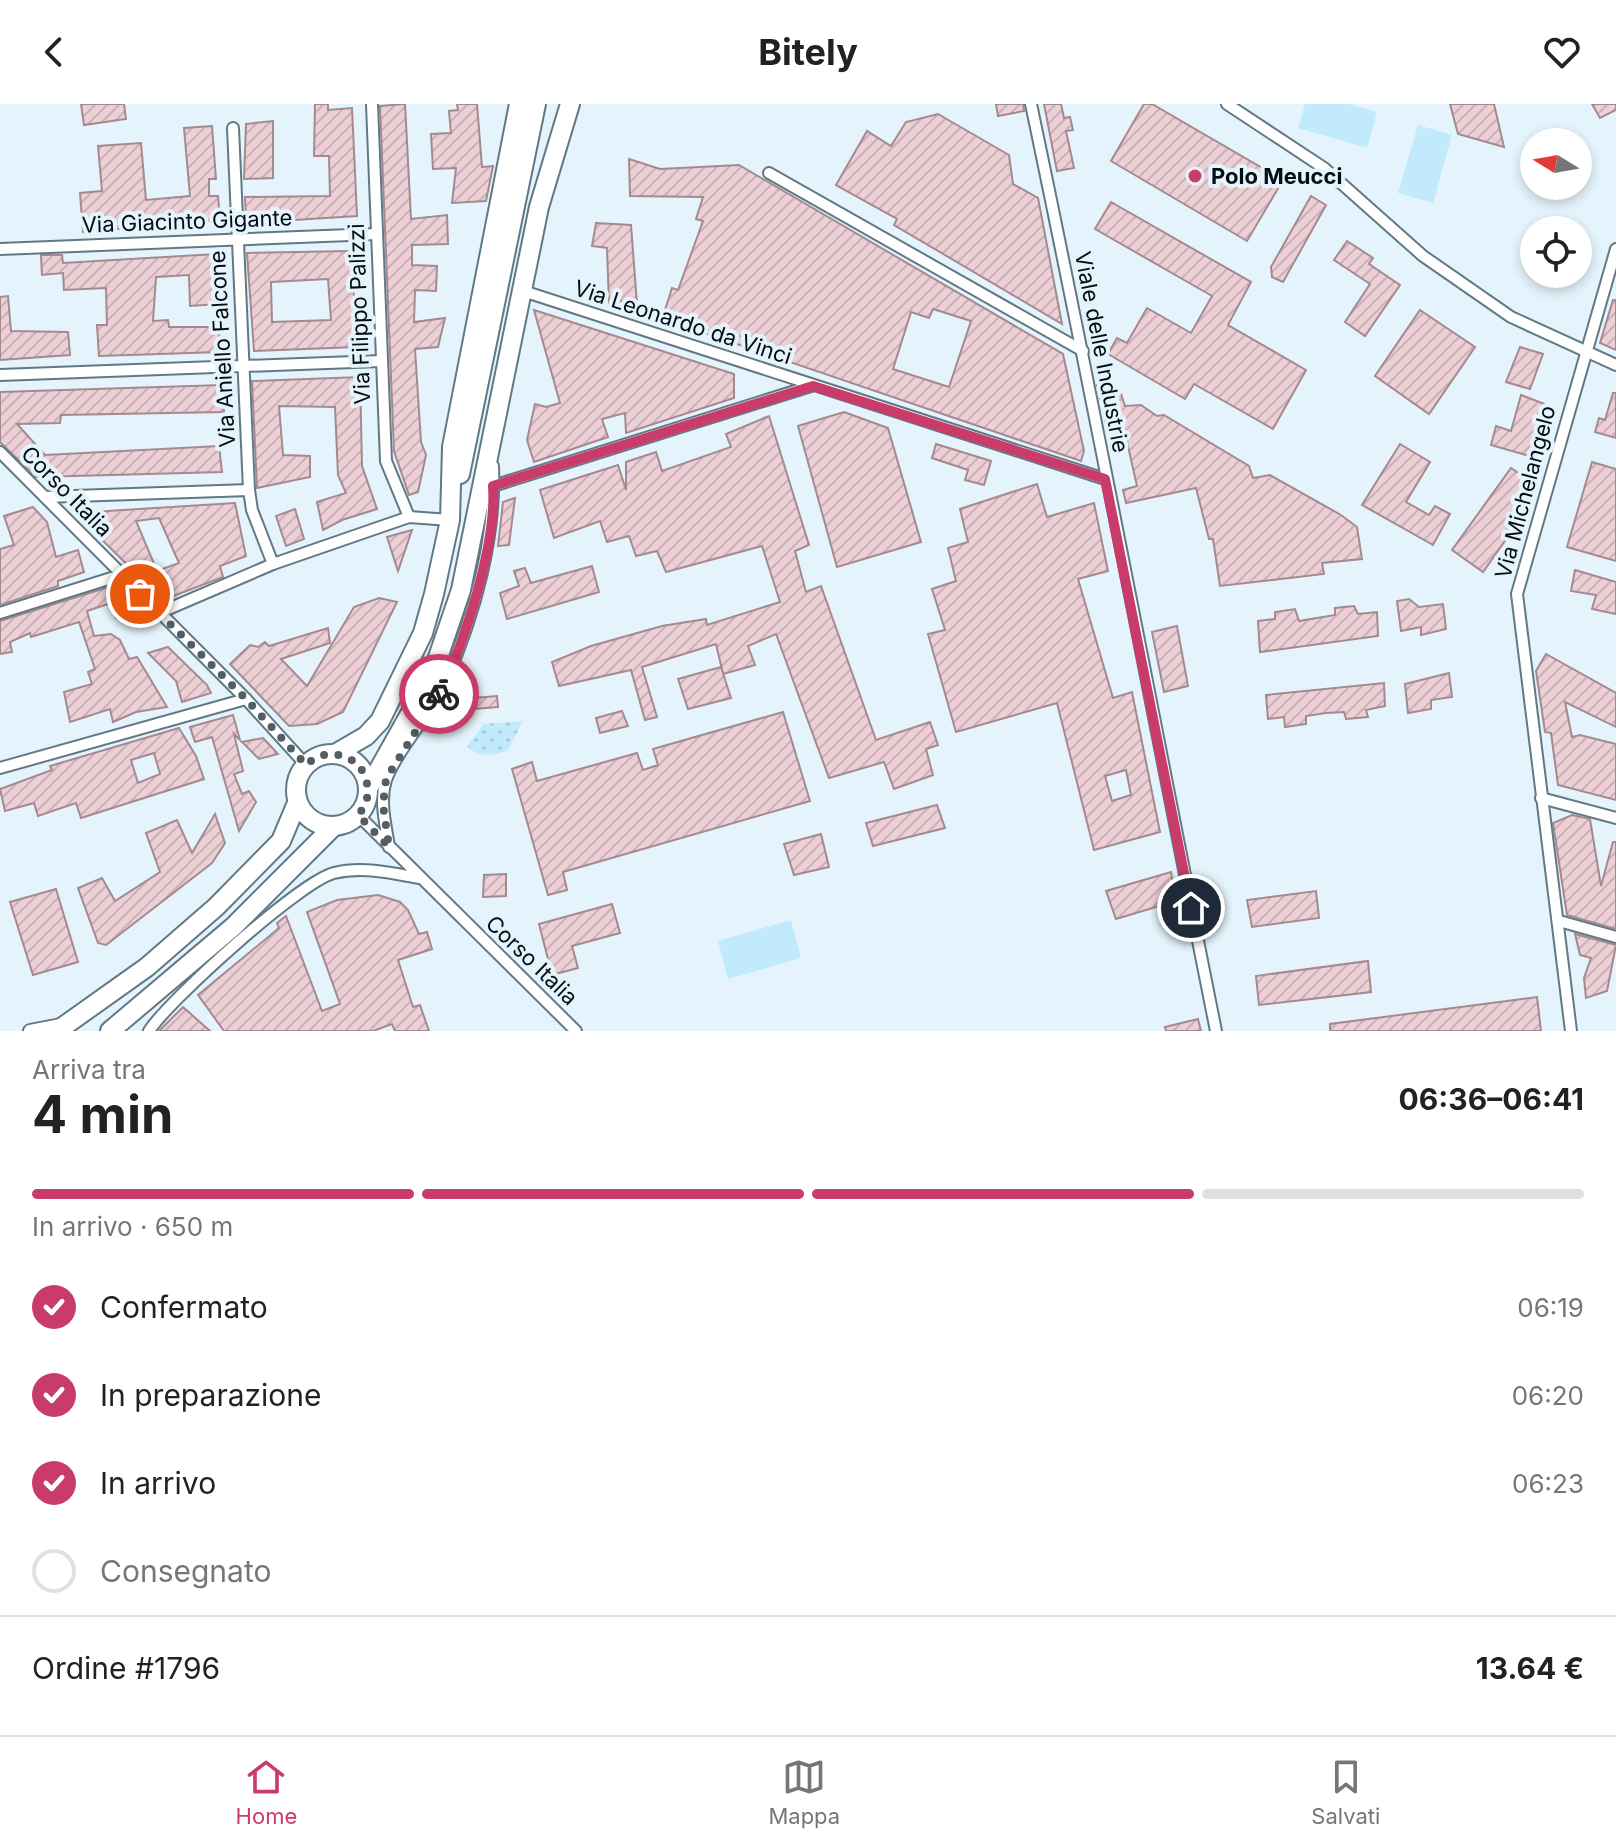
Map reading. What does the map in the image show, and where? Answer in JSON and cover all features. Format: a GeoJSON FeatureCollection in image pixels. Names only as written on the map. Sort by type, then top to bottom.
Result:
{"type":"FeatureCollection","features":[{"type":"Feature","properties":{"kind":"highway"},"geometry":{"type":"LineString","coordinates":[[450,520],[452,447],[519,104]]}},
{"type":"Feature","properties":{"kind":"highway"},"geometry":{"type":"LineString","coordinates":[[63,1027],[147,967],[216,907],[281,841],[297,803],[297,780],[306,765],[322,755],[335,754],[366,736],[380,721],[402,682],[423,633],[450,520],[536,104]]}},
{"type":"Feature","properties":{"kind":"highway"},"geometry":{"type":"LineString","coordinates":[[297,803],[311,821],[333,827],[344,825],[358,815],[368,800],[369,787],[417,706],[447,636],[461,590],[492,448],[558,104]]}},
{"type":"Feature","properties":{"kind":"highway"},"geometry":{"type":"LineString","coordinates":[[539,207],[570,104]]}},
{"type":"Feature","properties":{"kind":"highway"},"geometry":{"type":"LineString","coordinates":[[335,754],[358,764],[369,787]]}},
{"type":"Feature","properties":{"kind":"highway"},"geometry":{"type":"LineString","coordinates":[[110,1031],[233,927],[333,827]]}},
{"type":"Feature","properties":{"kind":"street","name":"Via Filippo Palizzi"},"geometry":{"type":"LineString","coordinates":[[372,104],[386,461],[409,517]]}},
{"type":"Feature","properties":{"kind":"street","name":"Viale delle Industrie"},"geometry":{"type":"LineString","coordinates":[[1031,104],[1083,351],[1105,479],[1216,1031]]}},
{"type":"Feature","properties":{"kind":"street"},"geometry":{"type":"LineString","coordinates":[[1227,104],[1324,168],[1423,256],[1511,317],[1616,365]]}},
{"type":"Feature","properties":{"kind":"street","name":"Via Aniello Falcone"},"geometry":{"type":"LineString","coordinates":[[233,128],[249,490],[252,510],[273,564]]}},
{"type":"Feature","properties":{"kind":"street"},"geometry":{"type":"LineString","coordinates":[[769,173],[1083,351]]}},
{"type":"Feature","properties":{"kind":"street","name":"Via Giacinto Gigante"},"geometry":{"type":"LineString","coordinates":[[0,249],[376,234]]}},
{"type":"Feature","properties":{"kind":"street","name":"Via Michelangelo"},"geometry":{"type":"LineString","coordinates":[[1571,1031],[1517,594],[1616,249]]}},
{"type":"Feature","properties":{"kind":"street","name":"Via Leonardo da Vinci"},"geometry":{"type":"LineString","coordinates":[[523,291],[1105,479]]}},
{"type":"Feature","properties":{"kind":"street"},"geometry":{"type":"LineString","coordinates":[[0,375],[381,361]]}},
{"type":"Feature","properties":{"kind":"street"},"geometry":{"type":"LineString","coordinates":[[493,486],[813,386]]}},
{"type":"Feature","properties":{"kind":"street"},"geometry":{"type":"LineString","coordinates":[[389,847],[383,805],[386,779],[430,712],[462,638],[488,540],[493,486],[492,448]]}},
{"type":"Feature","properties":{"kind":"street","name":"Corso Italia"},"geometry":{"type":"LineString","coordinates":[[0,452],[246,699],[306,765]]}},
{"type":"Feature","properties":{"kind":"street"},"geometry":{"type":"LineString","coordinates":[[45,497],[249,490]]}},
{"type":"Feature","properties":{"kind":"street"},"geometry":{"type":"LineString","coordinates":[[159,613],[273,564],[409,517],[450,520]]}},
{"type":"Feature","properties":{"kind":"street"},"geometry":{"type":"LineString","coordinates":[[0,613],[121,575]]}},
{"type":"Feature","properties":{"kind":"street"},"geometry":{"type":"LineString","coordinates":[[0,768],[246,699]]}},
{"type":"Feature","properties":{"kind":"street"},"geometry":{"type":"LineString","coordinates":[[1541,798],[1616,818]]}},
{"type":"Feature","properties":{"kind":"street","name":"Corso Italia"},"geometry":{"type":"LineString","coordinates":[[358,815],[576,1031]]}},
{"type":"Feature","properties":{"kind":"street"},"geometry":{"type":"LineString","coordinates":[[149,1031],[266,917],[305,887],[331,873],[364,869],[419,878]]}},
{"type":"Feature","properties":{"kind":"street"},"geometry":{"type":"LineString","coordinates":[[1559,921],[1616,937]]}},
{"type":"Feature","properties":{"kind":"street"},"geometry":{"type":"LineString","coordinates":[[30,1031],[63,1027]]}},
{"type":"Feature","properties":{"kind":"shaded area"},"geometry":{"type":"Polygon","coordinates":[[[1305,104],[1348,104],[1377,112],[1367,148],[1298,128],[1305,104]]]}},
{"type":"Feature","properties":{"kind":"shaded area"},"geometry":{"type":"Polygon","coordinates":[[[1418,125],[1452,135],[1433,203],[1398,193],[1418,125]]]}},
{"type":"Feature","properties":{"kind":"shaded area"},"geometry":{"type":"Polygon","coordinates":[[[523,721],[507,751],[481,754],[467,746],[484,724],[523,721]]]}},
{"type":"Feature","properties":{"kind":"shaded area"},"geometry":{"type":"Polygon","coordinates":[[[791,920],[801,958],[728,979],[718,941],[791,920]]]}},
{"type":"Feature","properties":{"kind":"building"},"geometry":{"type":"Polygon","coordinates":[[[81,104],[124,104],[126,119],[84,125],[81,104]]]}},
{"type":"Feature","properties":{"kind":"building"},"geometry":{"type":"Polygon","coordinates":[[[315,104],[328,104],[328,110],[352,108],[357,216],[246,223],[245,197],[330,196],[329,156],[314,156],[315,104]]]}},
{"type":"Feature","properties":{"kind":"building"},"geometry":{"type":"Polygon","coordinates":[[[405,104],[411,219],[447,215],[448,244],[412,245],[412,265],[437,266],[436,291],[415,290],[414,322],[445,318],[438,347],[415,349],[421,442],[426,455],[418,492],[409,495],[394,451],[380,106],[405,104]]]}},
{"type":"Feature","properties":{"kind":"building"},"geometry":{"type":"Polygon","coordinates":[[[457,104],[477,104],[482,167],[493,166],[486,201],[452,203],[456,168],[433,169],[431,134],[451,133],[449,111],[458,110],[457,104]]]}},
{"type":"Feature","properties":{"kind":"building"},"geometry":{"type":"Polygon","coordinates":[[[996,104],[1023,104],[1024,111],[998,116],[996,104]]]}},
{"type":"Feature","properties":{"kind":"building"},"geometry":{"type":"Polygon","coordinates":[[[1044,104],[1061,104],[1064,118],[1070,117],[1073,130],[1066,131],[1074,168],[1057,171],[1044,104]]]}},
{"type":"Feature","properties":{"kind":"building"},"geometry":{"type":"Polygon","coordinates":[[[1144,104],[1152,104],[1283,180],[1247,241],[1111,161],[1144,104]]]}},
{"type":"Feature","properties":{"kind":"building"},"geometry":{"type":"Polygon","coordinates":[[[1450,104],[1494,104],[1504,147],[1458,134],[1450,104]]]}},
{"type":"Feature","properties":{"kind":"building"},"geometry":{"type":"Polygon","coordinates":[[[1592,104],[1616,104],[1616,110],[1600,118],[1592,104]]]}},
{"type":"Feature","properties":{"kind":"building"},"geometry":{"type":"Polygon","coordinates":[[[938,114],[1009,155],[1013,184],[1038,198],[1062,324],[894,225],[897,219],[836,185],[867,131],[891,146],[906,122],[938,114]]]}},
{"type":"Feature","properties":{"kind":"building"},"geometry":{"type":"Polygon","coordinates":[[[273,121],[273,178],[244,179],[246,124],[273,121]]]}},
{"type":"Feature","properties":{"kind":"building"},"geometry":{"type":"Polygon","coordinates":[[[212,126],[216,179],[209,179],[209,196],[218,196],[220,220],[83,232],[80,193],[102,191],[98,146],[141,143],[146,200],[190,196],[184,128],[212,126]]]}},
{"type":"Feature","properties":{"kind":"building"},"geometry":{"type":"Polygon","coordinates":[[[629,159],[660,169],[739,165],[1063,354],[1084,451],[1081,461],[678,324],[678,318],[664,313],[672,288],[678,290],[703,221],[696,219],[703,197],[630,196],[629,159]],[[933,309],[929,318],[911,312],[893,369],[949,387],[971,321],[933,309]]]}},
{"type":"Feature","properties":{"kind":"building"},"geometry":{"type":"Polygon","coordinates":[[[1311,196],[1326,205],[1283,282],[1272,277],[1271,267],[1311,196]]]}},
{"type":"Feature","properties":{"kind":"building"},"geometry":{"type":"Polygon","coordinates":[[[1111,202],[1251,282],[1228,325],[1306,370],[1273,429],[1194,384],[1185,399],[1108,354],[1117,338],[1127,343],[1147,308],[1191,333],[1212,296],[1095,229],[1111,202]]]}},
{"type":"Feature","properties":{"kind":"building"},"geometry":{"type":"Polygon","coordinates":[[[596,223],[631,225],[637,304],[626,300],[609,304],[607,248],[592,246],[596,223]]]}},
{"type":"Feature","properties":{"kind":"building"},"geometry":{"type":"Polygon","coordinates":[[[1347,241],[1373,258],[1369,264],[1400,285],[1365,336],[1345,322],[1370,284],[1334,260],[1347,241]]]}},
{"type":"Feature","properties":{"kind":"building"},"geometry":{"type":"Polygon","coordinates":[[[352,251],[356,347],[254,351],[247,253],[352,251]],[[328,279],[271,282],[272,322],[331,320],[328,279]]]}},
{"type":"Feature","properties":{"kind":"building"},"geometry":{"type":"Polygon","coordinates":[[[216,254],[219,304],[190,306],[189,275],[156,277],[153,321],[168,320],[169,327],[219,327],[220,352],[99,356],[97,325],[107,325],[106,288],[64,290],[63,273],[42,275],[41,255],[62,255],[63,263],[216,254]]]}},
{"type":"Feature","properties":{"kind":"building"},"geometry":{"type":"Polygon","coordinates":[[[8,296],[11,331],[68,332],[70,355],[0,360],[0,297],[8,296]]]}},
{"type":"Feature","properties":{"kind":"building"},"geometry":{"type":"Polygon","coordinates":[[[1613,300],[1616,300],[1616,350],[1600,343],[1613,300]]]}},
{"type":"Feature","properties":{"kind":"building"},"geometry":{"type":"Polygon","coordinates":[[[534,310],[734,374],[734,398],[626,433],[625,413],[602,419],[608,437],[534,462],[527,440],[535,404],[546,407],[560,403],[534,310]]]}},
{"type":"Feature","properties":{"kind":"building"},"geometry":{"type":"Polygon","coordinates":[[[1420,310],[1475,347],[1429,414],[1375,376],[1420,310]]]}},
{"type":"Feature","properties":{"kind":"building"},"geometry":{"type":"Polygon","coordinates":[[[1520,347],[1543,354],[1530,389],[1506,382],[1520,347]]]}},
{"type":"Feature","properties":{"kind":"building"},"geometry":{"type":"Polygon","coordinates":[[[360,377],[362,466],[377,509],[342,520],[323,530],[317,502],[346,493],[338,475],[335,407],[279,406],[283,455],[310,456],[310,477],[257,488],[252,381],[360,377]]]}},
{"type":"Feature","properties":{"kind":"building"},"geometry":{"type":"Polygon","coordinates":[[[1105,384],[1121,394],[1125,406],[1141,405],[1157,416],[1164,415],[1249,466],[1253,478],[1270,475],[1341,515],[1357,527],[1362,559],[1322,563],[1324,574],[1220,586],[1213,539],[1209,539],[1196,488],[1126,503],[1123,490],[1137,486],[1125,433],[1114,436],[1112,423],[1106,424],[1097,385],[1105,384]]]}},
{"type":"Feature","properties":{"kind":"building"},"geometry":{"type":"Polygon","coordinates":[[[222,385],[224,412],[61,415],[60,423],[17,424],[45,455],[219,446],[222,472],[36,477],[0,442],[0,392],[222,385]]]}},
{"type":"Feature","properties":{"kind":"building"},"geometry":{"type":"Polygon","coordinates":[[[1613,393],[1616,393],[1616,438],[1595,432],[1599,418],[1605,420],[1613,393]]]}},
{"type":"Feature","properties":{"kind":"building"},"geometry":{"type":"Polygon","coordinates":[[[1521,395],[1550,406],[1541,439],[1546,440],[1540,459],[1491,445],[1496,426],[1511,431],[1521,395]]]}},
{"type":"Feature","properties":{"kind":"building"},"geometry":{"type":"Polygon","coordinates":[[[844,412],[888,428],[921,542],[837,567],[798,426],[844,412]]]}},
{"type":"Feature","properties":{"kind":"building"},"geometry":{"type":"Polygon","coordinates":[[[769,416],[809,545],[795,551],[806,592],[821,586],[876,740],[930,722],[938,745],[926,749],[933,775],[894,789],[884,762],[829,778],[776,634],[748,646],[755,665],[723,674],[716,644],[642,667],[657,717],[645,720],[631,670],[559,686],[552,662],[591,646],[662,626],[706,619],[707,625],[780,602],[762,546],[666,572],[657,551],[636,556],[629,536],[607,542],[600,521],[554,538],[540,490],[618,465],[626,490],[626,462],[656,452],[662,471],[731,447],[726,434],[769,416]]]}},
{"type":"Feature","properties":{"kind":"building"},"geometry":{"type":"Polygon","coordinates":[[[936,444],[991,461],[984,485],[965,480],[968,470],[932,458],[936,444]]]}},
{"type":"Feature","properties":{"kind":"building"},"geometry":{"type":"Polygon","coordinates":[[[1400,444],[1430,462],[1406,502],[1429,515],[1435,506],[1450,514],[1433,545],[1362,505],[1400,444]]]}},
{"type":"Feature","properties":{"kind":"building"},"geometry":{"type":"Polygon","coordinates":[[[1592,462],[1616,469],[1616,561],[1567,547],[1592,462]]]}},
{"type":"Feature","properties":{"kind":"building"},"geometry":{"type":"Polygon","coordinates":[[[1511,468],[1533,483],[1506,522],[1514,528],[1483,572],[1452,550],[1511,468]]]}},
{"type":"Feature","properties":{"kind":"building"},"geometry":{"type":"Polygon","coordinates":[[[1037,484],[1047,517],[1094,503],[1108,571],[1078,579],[1113,698],[1132,692],[1160,832],[1094,850],[1057,703],[956,732],[928,634],[945,630],[932,589],[956,581],[948,548],[968,542],[960,509],[1037,484]],[[1126,770],[1105,776],[1112,801],[1131,795],[1126,770]]]}},
{"type":"Feature","properties":{"kind":"building"},"geometry":{"type":"Polygon","coordinates":[[[515,498],[509,545],[498,546],[503,502],[515,498]]]}},
{"type":"Feature","properties":{"kind":"building"},"geometry":{"type":"Polygon","coordinates":[[[235,503],[246,556],[220,566],[223,577],[163,600],[75,513],[235,503]],[[159,518],[136,521],[157,571],[179,563],[159,518]]]}},
{"type":"Feature","properties":{"kind":"building"},"geometry":{"type":"Polygon","coordinates":[[[33,507],[47,522],[56,557],[78,550],[84,572],[58,581],[58,586],[0,605],[0,549],[14,545],[4,516],[33,507]]]}},
{"type":"Feature","properties":{"kind":"building"},"geometry":{"type":"Polygon","coordinates":[[[295,509],[304,539],[286,546],[276,516],[295,509]]]}},
{"type":"Feature","properties":{"kind":"building"},"geometry":{"type":"Polygon","coordinates":[[[412,530],[398,571],[387,537],[412,530]]]}},
{"type":"Feature","properties":{"kind":"building"},"geometry":{"type":"Polygon","coordinates":[[[592,566],[599,592],[507,619],[500,593],[519,586],[514,571],[525,568],[531,583],[592,566]]]}},
{"type":"Feature","properties":{"kind":"building"},"geometry":{"type":"Polygon","coordinates":[[[1575,570],[1616,582],[1616,614],[1592,609],[1596,595],[1571,591],[1575,570]]]}},
{"type":"Feature","properties":{"kind":"building"},"geometry":{"type":"Polygon","coordinates":[[[115,585],[138,608],[116,618],[111,603],[87,611],[94,636],[111,634],[120,640],[129,659],[137,657],[167,707],[136,712],[113,722],[110,709],[70,722],[64,692],[92,684],[88,672],[95,669],[79,622],[31,637],[30,633],[10,642],[12,652],[0,654],[0,621],[115,585]]]}},
{"type":"Feature","properties":{"kind":"building"},"geometry":{"type":"Polygon","coordinates":[[[379,598],[397,602],[343,712],[317,724],[289,726],[230,664],[250,645],[258,647],[265,642],[269,646],[328,628],[330,643],[281,659],[307,686],[354,607],[379,598]]]}},
{"type":"Feature","properties":{"kind":"building"},"geometry":{"type":"Polygon","coordinates":[[[1409,599],[1419,607],[1443,604],[1446,629],[1421,635],[1421,627],[1401,631],[1397,601],[1409,599]]]}},
{"type":"Feature","properties":{"kind":"building"},"geometry":{"type":"Polygon","coordinates":[[[1354,606],[1358,614],[1377,612],[1378,636],[1260,652],[1258,621],[1275,619],[1275,612],[1295,609],[1299,621],[1335,615],[1335,608],[1354,606]]]}},
{"type":"Feature","properties":{"kind":"building"},"geometry":{"type":"Polygon","coordinates":[[[1177,626],[1188,686],[1164,692],[1152,632],[1177,626]]]}},
{"type":"Feature","properties":{"kind":"building"},"geometry":{"type":"Polygon","coordinates":[[[168,647],[207,685],[211,693],[182,702],[176,681],[148,653],[168,647]]]}},
{"type":"Feature","properties":{"kind":"building"},"geometry":{"type":"Polygon","coordinates":[[[1546,654],[1616,693],[1616,727],[1565,702],[1572,737],[1580,735],[1616,744],[1616,800],[1558,785],[1551,733],[1545,732],[1536,671],[1546,654]]]}},
{"type":"Feature","properties":{"kind":"building"},"geometry":{"type":"Polygon","coordinates":[[[721,667],[731,698],[688,709],[678,679],[721,667]]]}},
{"type":"Feature","properties":{"kind":"building"},"geometry":{"type":"Polygon","coordinates":[[[1449,673],[1452,697],[1431,700],[1431,709],[1408,713],[1405,684],[1449,673]]]}},
{"type":"Feature","properties":{"kind":"building"},"geometry":{"type":"Polygon","coordinates":[[[1384,683],[1385,706],[1366,710],[1368,717],[1346,719],[1344,712],[1326,713],[1306,716],[1306,724],[1285,727],[1284,717],[1268,719],[1266,695],[1384,683]]]}},
{"type":"Feature","properties":{"kind":"building"},"geometry":{"type":"Polygon","coordinates":[[[497,696],[498,707],[474,709],[474,698],[497,696]]]}},
{"type":"Feature","properties":{"kind":"building"},"geometry":{"type":"Polygon","coordinates":[[[622,711],[628,726],[600,733],[596,718],[622,711]]]}},
{"type":"Feature","properties":{"kind":"building"},"geometry":{"type":"Polygon","coordinates":[[[783,712],[810,801],[563,872],[567,890],[548,895],[512,769],[532,762],[537,781],[637,753],[643,770],[658,765],[653,749],[783,712]]]}},
{"type":"Feature","properties":{"kind":"building"},"geometry":{"type":"Polygon","coordinates":[[[233,715],[240,740],[234,734],[243,771],[234,774],[242,794],[249,791],[256,802],[239,831],[212,737],[195,742],[190,727],[233,715]]]}},
{"type":"Feature","properties":{"kind":"building"},"geometry":{"type":"Polygon","coordinates":[[[179,728],[196,756],[204,779],[81,818],[76,803],[38,816],[34,803],[5,811],[0,789],[52,770],[50,766],[179,728]],[[154,753],[131,760],[138,783],[160,774],[154,753]]]}},
{"type":"Feature","properties":{"kind":"building"},"geometry":{"type":"Polygon","coordinates":[[[263,738],[278,754],[259,759],[242,742],[263,738]]]}},
{"type":"Feature","properties":{"kind":"building"},"geometry":{"type":"Polygon","coordinates":[[[937,805],[945,828],[873,846],[866,823],[937,805]]]}},
{"type":"Feature","properties":{"kind":"building"},"geometry":{"type":"Polygon","coordinates":[[[215,814],[225,843],[212,863],[106,945],[98,943],[78,888],[102,878],[115,901],[160,872],[146,833],[177,820],[192,853],[215,814]]]}},
{"type":"Feature","properties":{"kind":"building"},"geometry":{"type":"Polygon","coordinates":[[[1572,815],[1590,819],[1601,886],[1613,842],[1616,842],[1616,929],[1567,915],[1553,823],[1572,815]]]}},
{"type":"Feature","properties":{"kind":"building"},"geometry":{"type":"Polygon","coordinates":[[[821,834],[829,867],[794,875],[784,844],[821,834]]]}},
{"type":"Feature","properties":{"kind":"building"},"geometry":{"type":"Polygon","coordinates":[[[1171,872],[1176,901],[1116,919],[1106,891],[1171,872]]]}},
{"type":"Feature","properties":{"kind":"building"},"geometry":{"type":"Polygon","coordinates":[[[506,874],[506,896],[483,897],[484,875],[506,874]]]}},
{"type":"Feature","properties":{"kind":"building"},"geometry":{"type":"Polygon","coordinates":[[[56,889],[78,962],[33,975],[10,902],[56,889]]]}},
{"type":"Feature","properties":{"kind":"building"},"geometry":{"type":"Polygon","coordinates":[[[1316,891],[1319,918],[1252,927],[1247,900],[1316,891]]]}},
{"type":"Feature","properties":{"kind":"building"},"geometry":{"type":"Polygon","coordinates":[[[378,895],[400,902],[408,910],[419,934],[427,932],[432,949],[398,960],[413,1007],[420,1005],[429,1031],[395,1031],[392,1024],[373,1031],[224,1031],[198,995],[279,928],[277,923],[286,916],[322,1011],[340,1004],[307,912],[337,900],[378,895]]]}},
{"type":"Feature","properties":{"kind":"building"},"geometry":{"type":"Polygon","coordinates":[[[612,904],[620,933],[572,946],[578,968],[552,975],[539,924],[612,904]]]}},
{"type":"Feature","properties":{"kind":"building"},"geometry":{"type":"Polygon","coordinates":[[[1575,934],[1616,945],[1607,991],[1586,998],[1584,978],[1591,958],[1580,955],[1575,934]]]}},
{"type":"Feature","properties":{"kind":"building"},"geometry":{"type":"Polygon","coordinates":[[[1368,961],[1371,992],[1259,1005],[1256,976],[1368,961]]]}},
{"type":"Feature","properties":{"kind":"building"},"geometry":{"type":"Polygon","coordinates":[[[1537,997],[1541,1031],[1330,1031],[1330,1024],[1537,997]]]}},
{"type":"Feature","properties":{"kind":"building"},"geometry":{"type":"Polygon","coordinates":[[[183,1007],[210,1031],[159,1031],[183,1007]]]}},
{"type":"Feature","properties":{"kind":"building"},"geometry":{"type":"Polygon","coordinates":[[[1198,1019],[1201,1031],[1166,1031],[1165,1027],[1198,1019]]]}},
{"type":"Feature","properties":{"kind":"way so far"},"geometry":{"type":"LineString","coordinates":[[140,594],[246,699],[306,765],[322,755],[335,754],[358,764],[369,787],[368,800],[358,815],[389,847],[383,805],[386,779],[439,694]]}},
{"type":"Feature","properties":{"kind":"place","name":"Polo Meucci"},"geometry":{"type":"Point","coordinates":[1195,176]}},
{"type":"Feature","properties":{"kind":"route"},"geometry":{"type":"LineString","coordinates":[[439,694],[462,638],[476,592],[488,540],[493,486],[813,386],[1105,479],[1191,908]]}}]}
